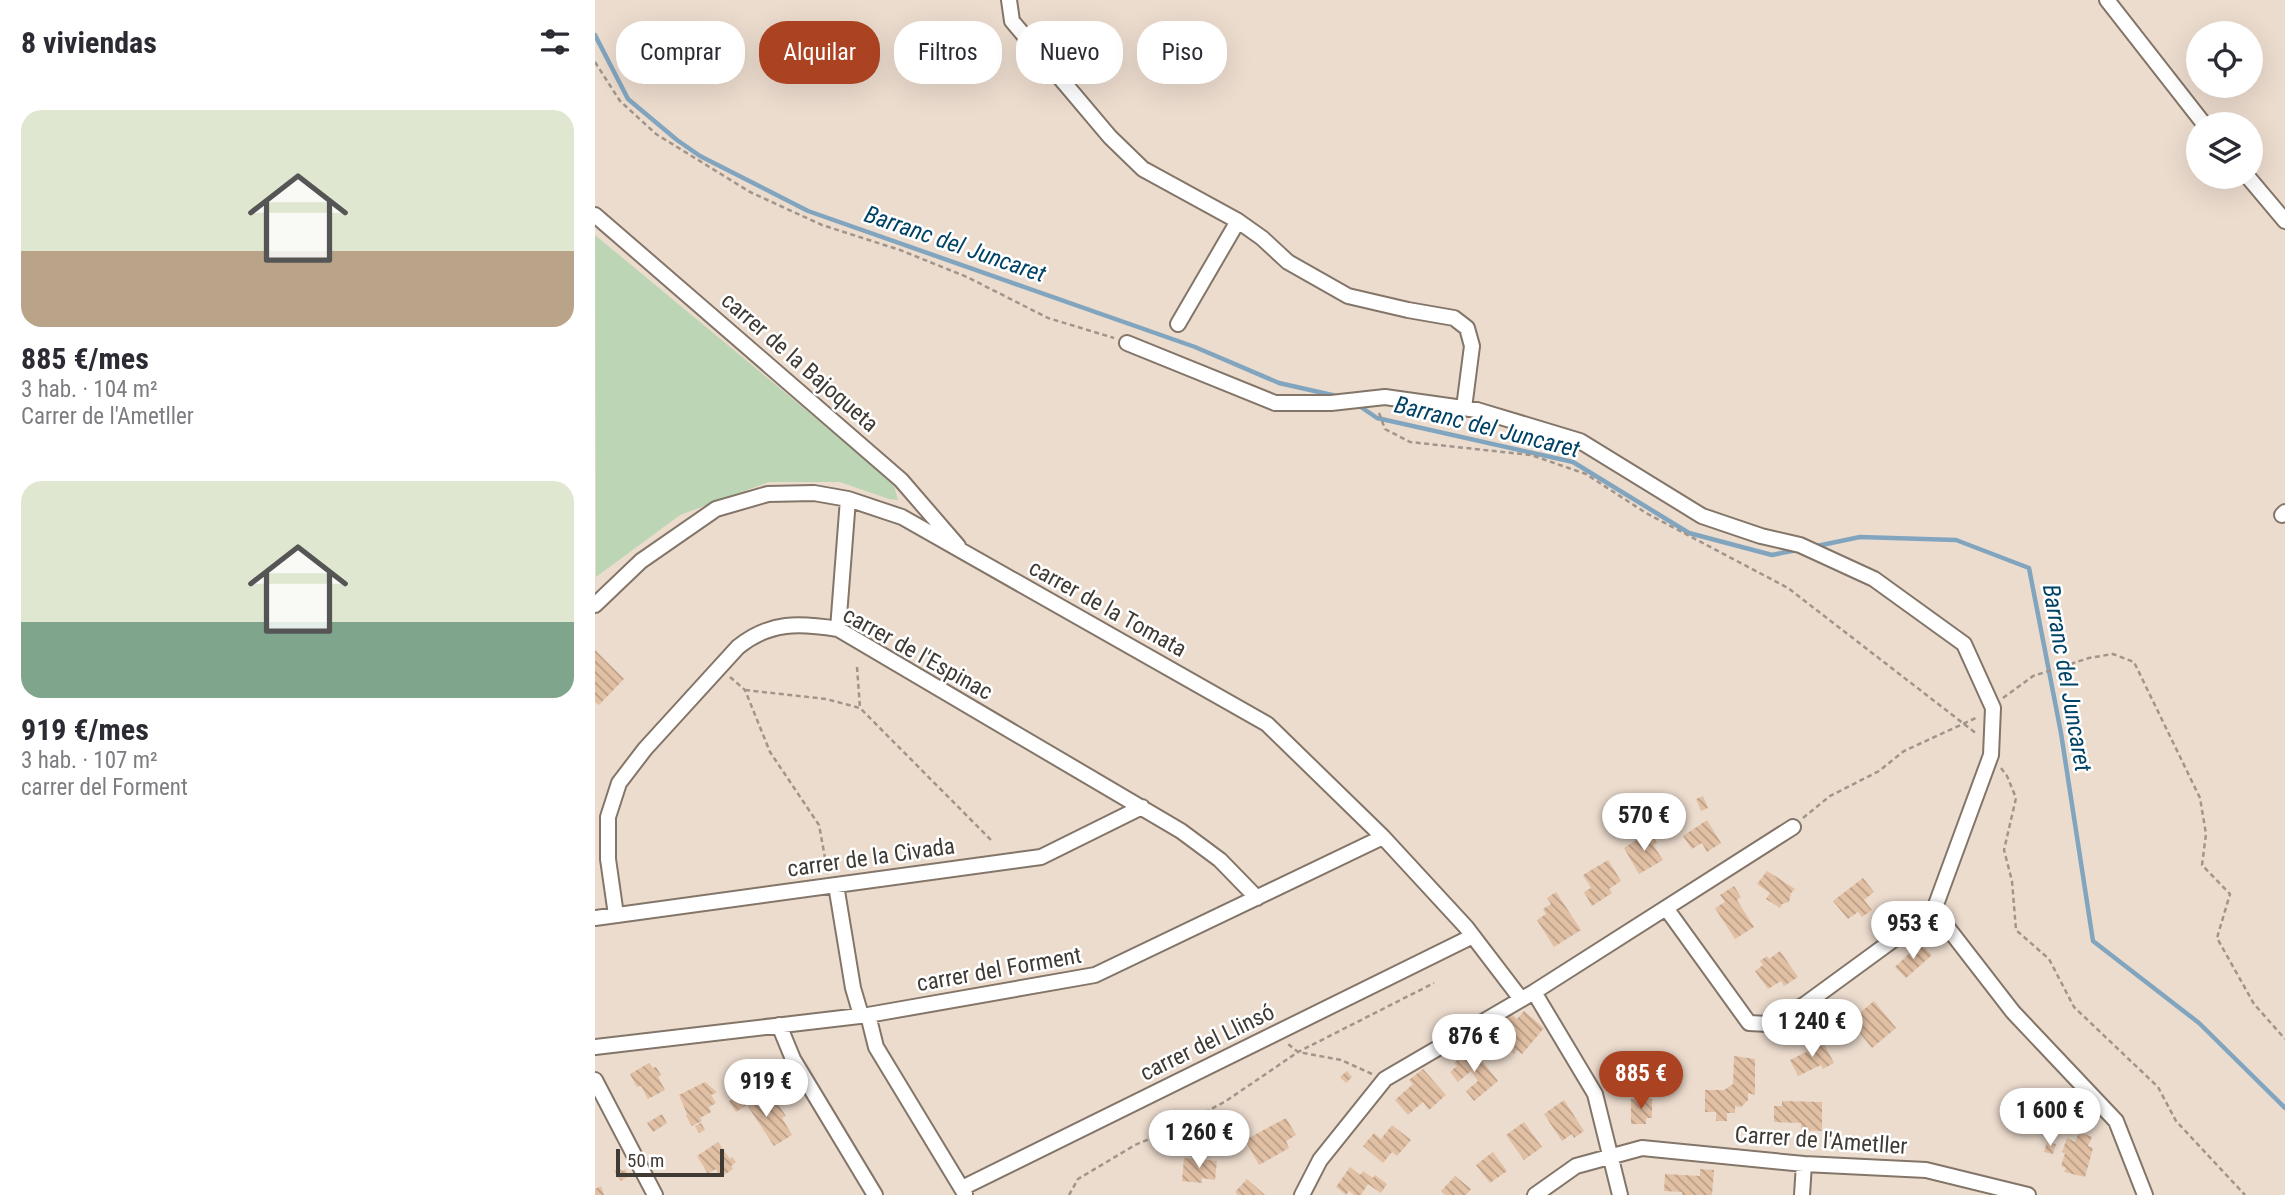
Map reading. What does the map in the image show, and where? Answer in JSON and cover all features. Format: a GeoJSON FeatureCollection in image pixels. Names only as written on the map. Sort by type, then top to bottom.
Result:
{"type":"FeatureCollection","features":[{"type":"Feature","properties":{"kind":"street"},"geometry":{"type":"LineString","coordinates":[[1009,0],[1011,21],[1110,137],[1143,169],[1238,221],[1288,262],[1349,296],[1454,318],[1467,328],[1472,346],[1464,408]]}},
{"type":"Feature","properties":{"kind":"street"},"geometry":{"type":"LineString","coordinates":[[2106,0],[2195,112]]}},
{"type":"Feature","properties":{"kind":"street"},"geometry":{"type":"LineString","coordinates":[[2258,189],[2285,221]]}},
{"type":"Feature","properties":{"kind":"street","name":"carrer de la Bajoqueta"},"geometry":{"type":"LineString","coordinates":[[595,215],[901,480],[964,554]]}},
{"type":"Feature","properties":{"kind":"street"},"geometry":{"type":"LineString","coordinates":[[1178,324],[1238,221]]}},
{"type":"Feature","properties":{"kind":"street"},"geometry":{"type":"LineString","coordinates":[[1127,343],[1275,402],[1331,404],[1385,397],[1464,408],[1580,441],[1702,516],[1761,536],[1800,545],[1874,579],[1964,644],[1993,708],[1991,755],[1934,910],[1804,1005],[1768,1024],[1749,1023],[1666,908]]}},
{"type":"Feature","properties":{"kind":"street","name":"carrer de la Tomata"},"geometry":{"type":"LineString","coordinates":[[595,604],[641,561],[716,509],[768,494],[814,493],[848,499],[902,517],[1267,724],[1383,837],[1527,995],[1595,1094],[1620,1195]]}},
{"type":"Feature","properties":{"kind":"street"},"geometry":{"type":"LineString","coordinates":[[902,517],[915,494]]}},
{"type":"Feature","properties":{"kind":"street"},"geometry":{"type":"LineString","coordinates":[[838,629],[848,499]]}},
{"type":"Feature","properties":{"kind":"street","name":"carrer de l'Espinac"},"geometry":{"type":"LineString","coordinates":[[616,915],[608,859],[608,817],[619,783],[645,749],[738,647],[754,634],[781,626],[809,624],[838,629],[1142,807],[1220,860],[1257,898]]}},
{"type":"Feature","properties":{"kind":"street","name":"carrer de la Civada"},"geometry":{"type":"LineString","coordinates":[[595,918],[1041,857],[1142,807]]}},
{"type":"Feature","properties":{"kind":"street"},"geometry":{"type":"LineString","coordinates":[[1302,1195],[1320,1160],[1385,1079],[1527,995],[1793,827]]}},
{"type":"Feature","properties":{"kind":"street","name":"carrer del Forment"},"geometry":{"type":"LineString","coordinates":[[595,1047],[864,1015],[1095,975],[1383,837]]}},
{"type":"Feature","properties":{"kind":"street"},"geometry":{"type":"LineString","coordinates":[[832,885],[853,988],[876,1047],[964,1191]]}},
{"type":"Feature","properties":{"kind":"street"},"geometry":{"type":"LineString","coordinates":[[1934,910],[2013,1012],[2116,1121],[2145,1195]]}},
{"type":"Feature","properties":{"kind":"street","name":"carrer del Llinsó"},"geometry":{"type":"LineString","coordinates":[[964,1191],[1473,936]]}},
{"type":"Feature","properties":{"kind":"street"},"geometry":{"type":"LineString","coordinates":[[779,1026],[793,1059],[876,1195]]}},
{"type":"Feature","properties":{"kind":"street"},"geometry":{"type":"LineString","coordinates":[[595,1080],[655,1195]]}},
{"type":"Feature","properties":{"kind":"street","name":"Carrer de l'Ametller"},"geometry":{"type":"LineString","coordinates":[[1535,1195],[1576,1166],[1642,1149],[1804,1164],[1926,1170],[2028,1195]]}},
{"type":"Feature","properties":{"kind":"street"},"geometry":{"type":"LineString","coordinates":[[1802,1195],[1804,1164]]}},
{"type":"Feature","properties":{"kind":"path"},"geometry":{"type":"LineString","coordinates":[[595,62],[620,101],[656,134],[750,192],[822,225],[900,250],[967,277],[1048,318],[1127,343]]}},
{"type":"Feature","properties":{"kind":"path"},"geometry":{"type":"LineString","coordinates":[[1374,398],[1384,429],[1410,442],[1531,455],[1586,474],[1646,513],[1788,588],[1966,724]]}},
{"type":"Feature","properties":{"kind":"path"},"geometry":{"type":"LineString","coordinates":[[1793,827],[1831,796],[1879,771],[1904,751],[1966,724],[1993,708],[2010,691],[2033,676],[2088,658],[2113,654],[2134,662],[2200,798],[2206,834],[2201,865],[2230,894],[2217,938],[2254,1004],[2285,1039]]}},
{"type":"Feature","properties":{"kind":"path"},"geometry":{"type":"LineString","coordinates":[[720,667],[745,690],[770,752],[819,825],[832,885]]}},
{"type":"Feature","properties":{"kind":"path"},"geometry":{"type":"LineString","coordinates":[[857,667],[860,708]]}},
{"type":"Feature","properties":{"kind":"path"},"geometry":{"type":"LineString","coordinates":[[745,690],[826,699],[860,708],[992,841]]}},
{"type":"Feature","properties":{"kind":"path"},"geometry":{"type":"LineString","coordinates":[[1991,755],[2007,776],[2016,798],[2004,850],[2012,881],[2016,930],[2049,959],[2074,1007],[2158,1087],[2176,1121],[2245,1195]]}},
{"type":"Feature","properties":{"kind":"path"},"geometry":{"type":"LineString","coordinates":[[1069,1195],[1078,1179],[1135,1145],[1180,1126],[1226,1101],[1298,1052],[1434,984]]}},
{"type":"Feature","properties":{"kind":"path"},"geometry":{"type":"LineString","coordinates":[[1298,1052],[1342,1060],[1385,1079]]}},
{"type":"Feature","properties":{"kind":"green space"},"geometry":{"type":"Polygon","coordinates":[[[595,235],[893,482],[898,500],[840,482],[769,482],[680,515],[596,577],[595,235]]]}},
{"type":"Feature","properties":{"kind":"building"},"geometry":{"type":"Polygon","coordinates":[[[595,650],[624,679],[599,705],[595,702],[595,650]]]}},
{"type":"Feature","properties":{"kind":"building"},"geometry":{"type":"Polygon","coordinates":[[[1703,796],[1708,808],[1701,811],[1696,799],[1703,796]]]}},
{"type":"Feature","properties":{"kind":"building"},"geometry":{"type":"Polygon","coordinates":[[[1707,820],[1721,843],[1707,852],[1702,843],[1692,849],[1683,836],[1707,820]]]}},
{"type":"Feature","properties":{"kind":"building"},"geometry":{"type":"Polygon","coordinates":[[[1650,831],[1657,843],[1653,845],[1663,860],[1639,874],[1624,848],[1650,831]]]}},
{"type":"Feature","properties":{"kind":"building"},"geometry":{"type":"Polygon","coordinates":[[[1608,860],[1621,881],[1609,889],[1612,893],[1592,906],[1584,892],[1591,888],[1583,875],[1608,860]]]}},
{"type":"Feature","properties":{"kind":"building"},"geometry":{"type":"Polygon","coordinates":[[[1767,871],[1795,889],[1789,902],[1782,904],[1780,908],[1766,899],[1770,893],[1757,884],[1767,871]]]}},
{"type":"Feature","properties":{"kind":"building"},"geometry":{"type":"Polygon","coordinates":[[[1863,878],[1874,892],[1864,900],[1872,910],[1862,917],[1858,912],[1848,919],[1833,901],[1863,878]]]}},
{"type":"Feature","properties":{"kind":"building"},"geometry":{"type":"Polygon","coordinates":[[[1734,886],[1741,897],[1737,900],[1754,927],[1735,939],[1715,908],[1725,902],[1720,895],[1734,886]]]}},
{"type":"Feature","properties":{"kind":"building"},"geometry":{"type":"Polygon","coordinates":[[[1556,892],[1581,930],[1554,947],[1537,920],[1546,914],[1543,909],[1551,904],[1547,898],[1556,892]]]}},
{"type":"Feature","properties":{"kind":"building"},"geometry":{"type":"Polygon","coordinates":[[[1920,943],[1932,955],[1906,978],[1895,967],[1920,943]]]}},
{"type":"Feature","properties":{"kind":"building"},"geometry":{"type":"Polygon","coordinates":[[[1780,951],[1798,977],[1784,986],[1781,981],[1768,989],[1755,971],[1763,965],[1760,961],[1767,956],[1769,959],[1780,951]]]}},
{"type":"Feature","properties":{"kind":"building"},"geometry":{"type":"Polygon","coordinates":[[[1874,1001],[1896,1028],[1872,1048],[1850,1021],[1874,1001]]]}},
{"type":"Feature","properties":{"kind":"building"},"geometry":{"type":"Polygon","coordinates":[[[1524,1011],[1544,1028],[1522,1054],[1517,1050],[1514,1054],[1497,1040],[1504,1032],[1499,1028],[1511,1014],[1517,1019],[1524,1011]]]}},
{"type":"Feature","properties":{"kind":"building"},"geometry":{"type":"Polygon","coordinates":[[[1816,1041],[1818,1047],[1824,1044],[1834,1063],[1823,1069],[1821,1065],[1798,1076],[1790,1060],[1808,1051],[1806,1046],[1816,1041]]]}},
{"type":"Feature","properties":{"kind":"building"},"geometry":{"type":"Polygon","coordinates":[[[1472,1048],[1498,1081],[1474,1101],[1466,1091],[1478,1081],[1471,1071],[1458,1082],[1450,1072],[1457,1066],[1454,1063],[1472,1048]]]}},
{"type":"Feature","properties":{"kind":"building"},"geometry":{"type":"Polygon","coordinates":[[[1734,1056],[1755,1059],[1755,1095],[1748,1093],[1748,1100],[1741,1107],[1735,1106],[1735,1113],[1727,1113],[1727,1121],[1716,1121],[1716,1112],[1705,1112],[1705,1090],[1724,1090],[1733,1084],[1734,1056]]]}},
{"type":"Feature","properties":{"kind":"building"},"geometry":{"type":"Polygon","coordinates":[[[649,1063],[653,1068],[656,1067],[661,1075],[658,1077],[665,1090],[648,1099],[630,1074],[649,1063]]]}},
{"type":"Feature","properties":{"kind":"building"},"geometry":{"type":"Polygon","coordinates":[[[1423,1069],[1446,1095],[1429,1110],[1423,1102],[1408,1115],[1395,1100],[1413,1084],[1409,1080],[1423,1069]]]}},
{"type":"Feature","properties":{"kind":"building"},"geometry":{"type":"Polygon","coordinates":[[[1347,1071],[1352,1077],[1346,1083],[1340,1077],[1347,1071]]]}},
{"type":"Feature","properties":{"kind":"building"},"geometry":{"type":"Polygon","coordinates":[[[705,1082],[717,1092],[711,1095],[716,1103],[709,1107],[711,1112],[700,1118],[702,1121],[692,1126],[679,1095],[705,1082]]]}},
{"type":"Feature","properties":{"kind":"building"},"geometry":{"type":"Polygon","coordinates":[[[741,1094],[747,1103],[756,1097],[763,1111],[777,1103],[786,1116],[782,1118],[792,1135],[774,1146],[747,1105],[736,1112],[729,1101],[741,1094]]]}},
{"type":"Feature","properties":{"kind":"building"},"geometry":{"type":"Polygon","coordinates":[[[1631,1099],[1652,1099],[1652,1118],[1646,1118],[1646,1124],[1631,1124],[1631,1099]]]}},
{"type":"Feature","properties":{"kind":"building"},"geometry":{"type":"Polygon","coordinates":[[[1564,1100],[1584,1131],[1574,1138],[1572,1134],[1562,1141],[1544,1114],[1564,1100]]]}},
{"type":"Feature","properties":{"kind":"building"},"geometry":{"type":"Polygon","coordinates":[[[1782,1101],[1822,1102],[1822,1131],[1801,1130],[1801,1123],[1774,1122],[1774,1106],[1782,1106],[1782,1101]]]}},
{"type":"Feature","properties":{"kind":"building"},"geometry":{"type":"Polygon","coordinates":[[[662,1114],[667,1123],[653,1132],[647,1123],[662,1114]]]}},
{"type":"Feature","properties":{"kind":"building"},"geometry":{"type":"Polygon","coordinates":[[[1286,1118],[1296,1135],[1286,1141],[1289,1148],[1259,1165],[1245,1140],[1286,1118]]]}},
{"type":"Feature","properties":{"kind":"building"},"geometry":{"type":"Polygon","coordinates":[[[1524,1122],[1542,1147],[1524,1160],[1506,1135],[1524,1122]]]}},
{"type":"Feature","properties":{"kind":"building"},"geometry":{"type":"Polygon","coordinates":[[[701,1123],[705,1130],[699,1133],[695,1126],[701,1123]]]}},
{"type":"Feature","properties":{"kind":"building"},"geometry":{"type":"Polygon","coordinates":[[[1392,1125],[1411,1140],[1397,1156],[1392,1152],[1383,1163],[1363,1146],[1374,1133],[1381,1139],[1392,1125]]]}},
{"type":"Feature","properties":{"kind":"building"},"geometry":{"type":"Polygon","coordinates":[[[2079,1132],[2092,1137],[2088,1146],[2093,1148],[2085,1177],[2064,1172],[2066,1168],[2061,1166],[2067,1138],[2075,1142],[2079,1132]]]}},
{"type":"Feature","properties":{"kind":"building"},"geometry":{"type":"Polygon","coordinates":[[[718,1142],[730,1159],[732,1157],[736,1162],[731,1166],[733,1169],[721,1177],[716,1169],[708,1174],[697,1156],[718,1142]]]}},
{"type":"Feature","properties":{"kind":"building"},"geometry":{"type":"Polygon","coordinates":[[[2047,1142],[2056,1144],[2053,1154],[2044,1152],[2047,1142]]]}},
{"type":"Feature","properties":{"kind":"building"},"geometry":{"type":"Polygon","coordinates":[[[1493,1152],[1507,1171],[1490,1183],[1476,1165],[1493,1152]]]}},
{"type":"Feature","properties":{"kind":"building"},"geometry":{"type":"Polygon","coordinates":[[[1184,1158],[1217,1161],[1215,1180],[1202,1178],[1202,1183],[1182,1181],[1184,1158]]]}},
{"type":"Feature","properties":{"kind":"building"},"geometry":{"type":"Polygon","coordinates":[[[1350,1167],[1360,1175],[1363,1171],[1373,1178],[1375,1175],[1387,1184],[1381,1193],[1368,1184],[1361,1195],[1354,1195],[1349,1191],[1346,1195],[1336,1187],[1350,1167]]]}},
{"type":"Feature","properties":{"kind":"building"},"geometry":{"type":"Polygon","coordinates":[[[619,1168],[622,1171],[625,1169],[629,1176],[621,1181],[614,1171],[619,1168]]]}},
{"type":"Feature","properties":{"kind":"building"},"geometry":{"type":"Polygon","coordinates":[[[1700,1169],[1714,1170],[1712,1195],[1682,1195],[1682,1192],[1664,1191],[1665,1174],[1700,1176],[1700,1169]]]}},
{"type":"Feature","properties":{"kind":"building"},"geometry":{"type":"Polygon","coordinates":[[[1455,1176],[1471,1189],[1466,1195],[1445,1195],[1441,1191],[1455,1176]]]}},
{"type":"Feature","properties":{"kind":"building"},"geometry":{"type":"Polygon","coordinates":[[[1247,1179],[1265,1195],[1238,1195],[1235,1192],[1247,1179]]]}},
{"type":"Feature","properties":{"kind":"building"},"geometry":{"type":"Polygon","coordinates":[[[601,1186],[604,1195],[595,1195],[595,1189],[601,1186]]]}},
{"type":"Feature","properties":{"kind":"waterway","name":"Barranc del Juncaret"},"geometry":{"type":"LineString","coordinates":[[595,35],[628,99],[677,140],[700,156],[808,211],[1195,347],[1279,383],[1341,397]]}},
{"type":"Feature","properties":{"kind":"waterway","name":"Barranc del Juncaret"},"geometry":{"type":"LineString","coordinates":[[1358,405],[1377,418],[1573,462],[1689,533],[1772,555],[1797,550]]}},
{"type":"Feature","properties":{"kind":"waterway","name":"Barranc del Juncaret"},"geometry":{"type":"LineString","coordinates":[[1812,547],[1860,537],[1956,540],[2029,568],[2061,733],[2093,941],[2199,1023],[2285,1108]]}}]}
